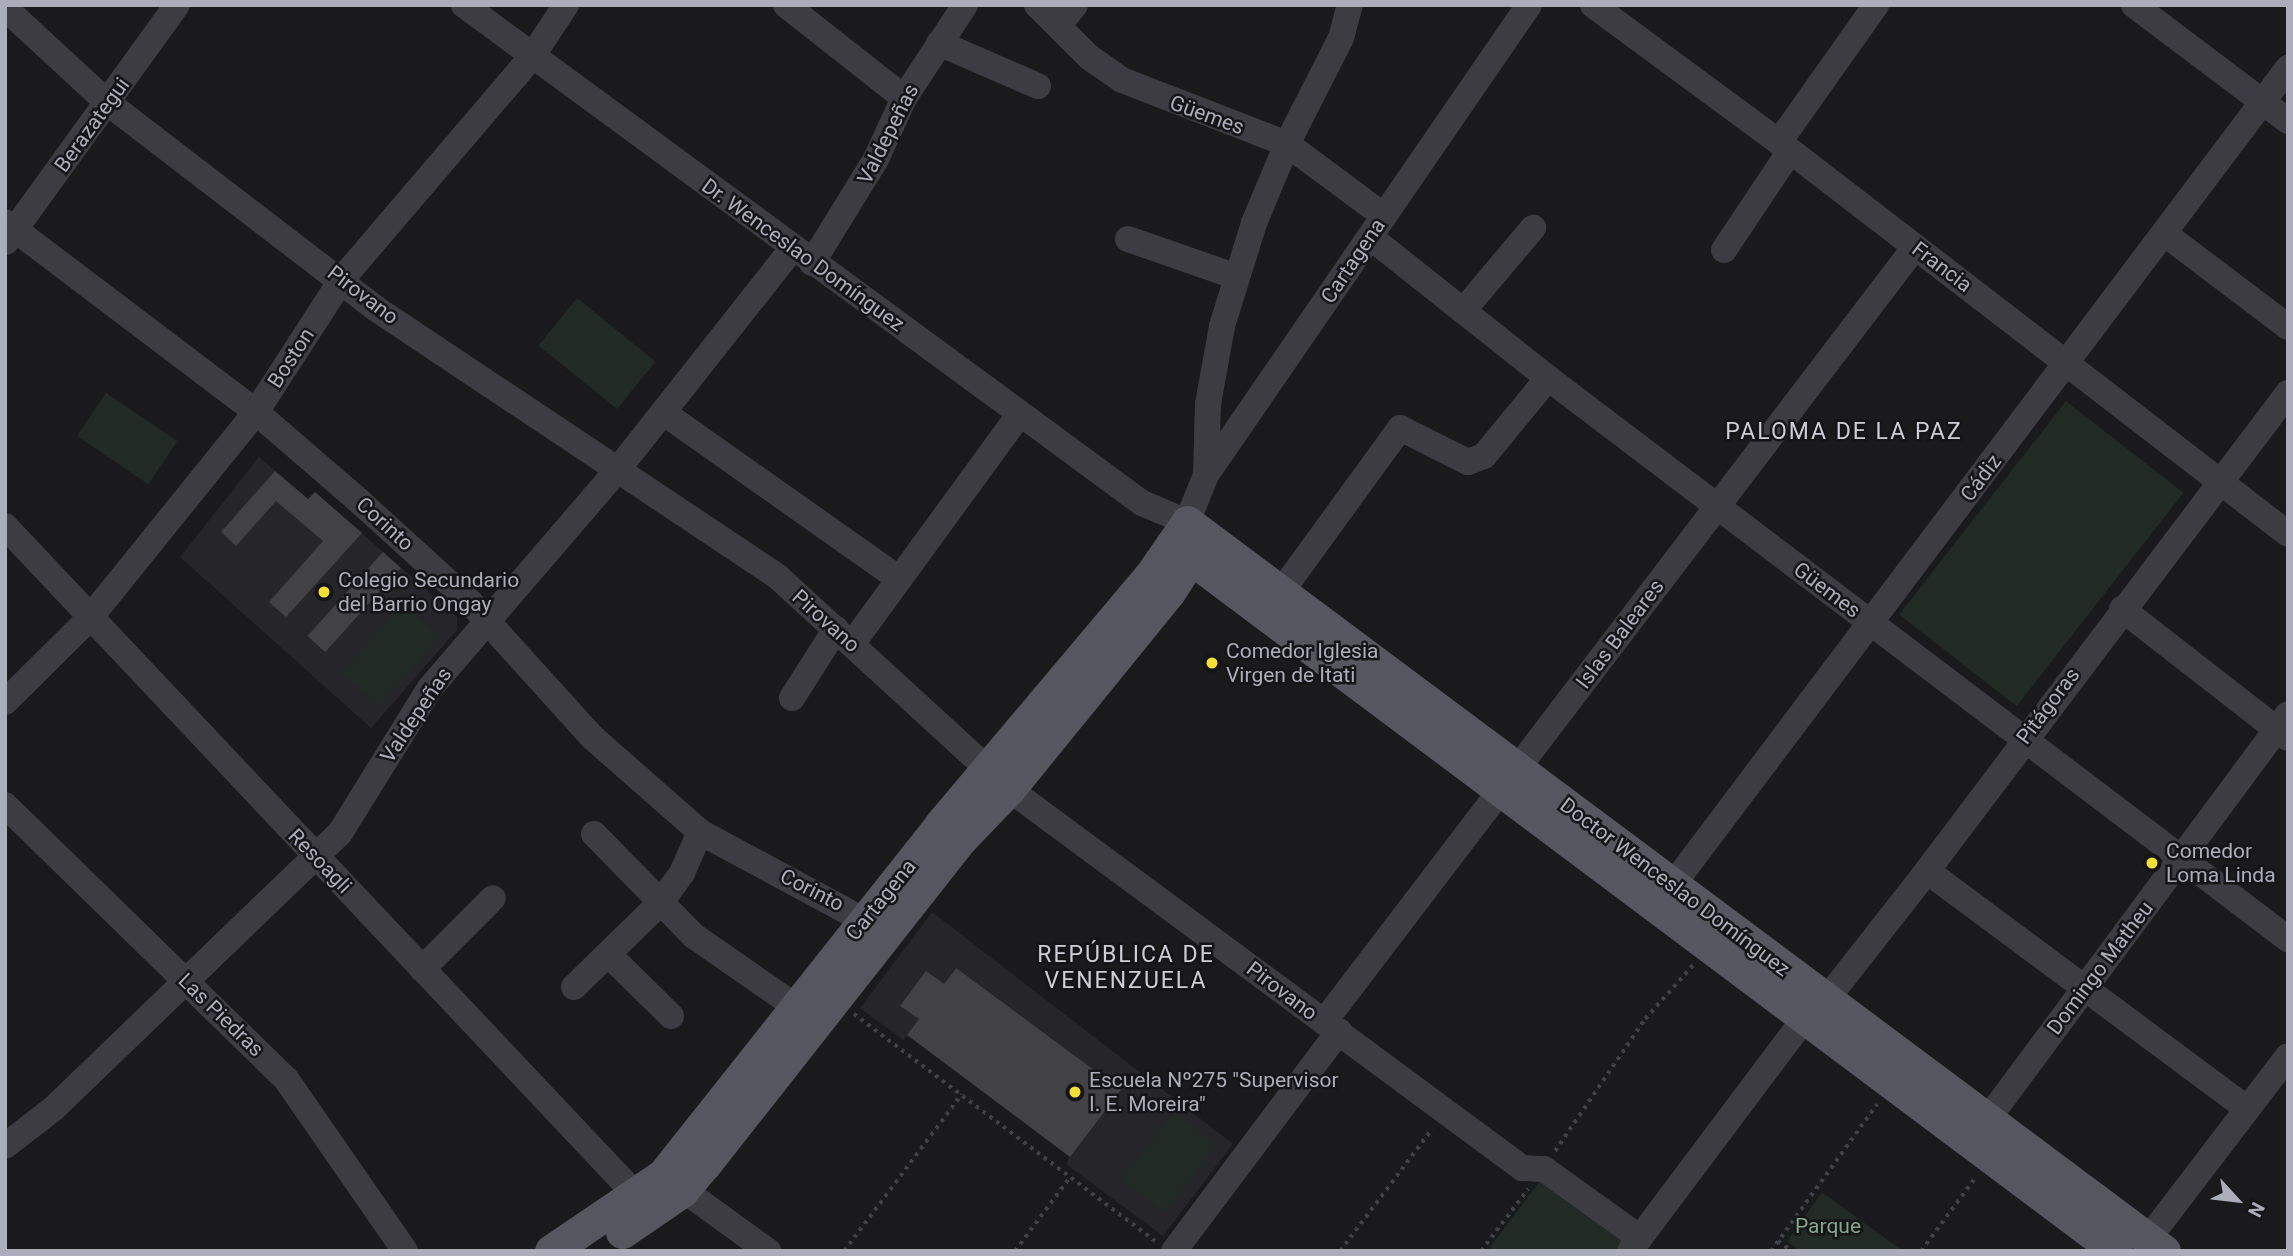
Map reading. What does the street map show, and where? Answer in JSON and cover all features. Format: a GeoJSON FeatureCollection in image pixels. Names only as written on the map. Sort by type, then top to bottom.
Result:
{"type":"FeatureCollection","features":[{"type":"Feature","properties":{"kind":"main road","name":"Doctor Wenceslao Domínguez"},"geometry":{"type":"LineString","coordinates":[[1183,542],[1281,592],[1710,947],[1816,1008],[1987,1120],[2098,1236]]}},
{"type":"Feature","properties":{"kind":"main road","name":"Doctor Wenceslao Domínguez"},"geometry":{"type":"LineString","coordinates":[[1183,542],[1509,779],[1672,886],[1816,1008],[1892,1082],[2098,1236],[2156,1245]]}},
{"type":"Feature","properties":{"kind":"main road","name":"Cartagena"},"geometry":{"type":"LineString","coordinates":[[551,1251],[636,1195],[672,1183],[796,1007],[876,926],[1000,779],[1183,542]]}},
{"type":"Feature","properties":{"kind":"main road","name":"Cartagena"},"geometry":{"type":"LineString","coordinates":[[593,1251],[672,1183],[835,1000],[876,926]]}},
{"type":"Feature","properties":{"kind":"street","name":"Berazategui"},"geometry":{"type":"LineString","coordinates":[[9,231],[108,103],[177,5]]}},
{"type":"Feature","properties":{"kind":"street","name":"Dr. Wenceslao Domínguez"},"geometry":{"type":"LineString","coordinates":[[464,5],[802,256],[1142,503],[1183,542]]}},
{"type":"Feature","properties":{"kind":"street","name":"Boston"},"geometry":{"type":"LineString","coordinates":[[5,702],[89,619],[256,412],[342,279],[533,55],[566,5]]}},
{"type":"Feature","properties":{"kind":"street"},"geometry":{"type":"LineString","coordinates":[[786,5],[904,99]]}},
{"type":"Feature","properties":{"kind":"street","name":"Valdepeñas"},"geometry":{"type":"LineString","coordinates":[[5,1146],[54,1109],[188,983],[314,855],[340,833],[357,811],[430,688],[486,619],[802,256],[876,159],[904,99],[965,5]]}},
{"type":"Feature","properties":{"kind":"street","name":"Güemes"},"geometry":{"type":"LineString","coordinates":[[1037,5],[1122,80],[1287,144],[1463,311],[1717,507],[2288,939]]}},
{"type":"Feature","properties":{"kind":"street"},"geometry":{"type":"LineString","coordinates":[[1058,26],[1075,5]]}},
{"type":"Feature","properties":{"kind":"street"},"geometry":{"type":"LineString","coordinates":[[1206,475],[1208,404],[1222,326],[1237,277],[1254,223],[1287,144],[1341,38],[1350,5]]}},
{"type":"Feature","properties":{"kind":"street","name":"Cartagena"},"geometry":{"type":"LineString","coordinates":[[1183,542],[1206,475],[1529,5]]}},
{"type":"Feature","properties":{"kind":"street","name":"Francia"},"geometry":{"type":"LineString","coordinates":[[1593,5],[1785,146],[2288,534]]}},
{"type":"Feature","properties":{"kind":"street"},"geometry":{"type":"LineString","coordinates":[[1724,250],[1785,146],[1876,5]]}},
{"type":"Feature","properties":{"kind":"street"},"geometry":{"type":"LineString","coordinates":[[2134,5],[2288,121]]}},
{"type":"Feature","properties":{"kind":"street","name":"Pirovano"},"geometry":{"type":"LineString","coordinates":[[5,8],[108,103],[342,279],[375,308],[620,468],[778,577],[1000,779],[1522,1168],[1544,1169],[1635,1244]]}},
{"type":"Feature","properties":{"kind":"street"},"geometry":{"type":"LineString","coordinates":[[939,43],[1038,86]]}},
{"type":"Feature","properties":{"kind":"street","name":"Cádiz"},"geometry":{"type":"LineString","coordinates":[[1672,886],[2265,103],[2288,68]]}},
{"type":"Feature","properties":{"kind":"street"},"geometry":{"type":"LineString","coordinates":[[1463,311],[1533,228]]}},
{"type":"Feature","properties":{"kind":"street","name":"Corinto"},"geometry":{"type":"LineString","coordinates":[[9,231],[256,412],[486,619],[592,737],[700,832],[876,926]]}},
{"type":"Feature","properties":{"kind":"street"},"geometry":{"type":"LineString","coordinates":[[2165,234],[2288,327]]}},
{"type":"Feature","properties":{"kind":"street"},"geometry":{"type":"LineString","coordinates":[[1128,239],[1237,277]]}},
{"type":"Feature","properties":{"kind":"street","name":"Islas Baleares"},"geometry":{"type":"LineString","coordinates":[[1166,1247],[1331,1026],[1509,779],[1915,247]]}},
{"type":"Feature","properties":{"kind":"street"},"geometry":{"type":"LineString","coordinates":[[1281,592],[1400,428],[1468,462],[1484,456],[1548,378]]}},
{"type":"Feature","properties":{"kind":"street","name":"Pitágoras"},"geometry":{"type":"LineString","coordinates":[[1635,1244],[1816,1008],[1927,871],[2024,737],[2288,393]]}},
{"type":"Feature","properties":{"kind":"street"},"geometry":{"type":"LineString","coordinates":[[664,413],[899,579]]}},
{"type":"Feature","properties":{"kind":"street"},"geometry":{"type":"LineString","coordinates":[[792,698],[844,636],[899,579],[1020,414]]}},
{"type":"Feature","properties":{"kind":"street","name":"Resoagli"},"geometry":{"type":"LineString","coordinates":[[5,526],[89,619],[636,1195]]}},
{"type":"Feature","properties":{"kind":"street"},"geometry":{"type":"LineString","coordinates":[[2122,610],[2284,727]]}},
{"type":"Feature","properties":{"kind":"street","name":"Domingo Matheu"},"geometry":{"type":"LineString","coordinates":[[1987,1120],[2284,727]]}},
{"type":"Feature","properties":{"kind":"street","name":"Las Piedras"},"geometry":{"type":"LineString","coordinates":[[5,805],[286,1079],[405,1251]]}},
{"type":"Feature","properties":{"kind":"street"},"geometry":{"type":"LineString","coordinates":[[574,987],[609,956],[661,902],[682,873],[700,832]]}},
{"type":"Feature","properties":{"kind":"street"},"geometry":{"type":"LineString","coordinates":[[594,834],[694,936],[796,1007]]}},
{"type":"Feature","properties":{"kind":"street"},"geometry":{"type":"LineString","coordinates":[[1927,871],[2247,1109]]}},
{"type":"Feature","properties":{"kind":"street"},"geometry":{"type":"LineString","coordinates":[[422,969],[493,898]]}},
{"type":"Feature","properties":{"kind":"street"},"geometry":{"type":"LineString","coordinates":[[609,956],[671,1016]]}},
{"type":"Feature","properties":{"kind":"street"},"geometry":{"type":"LineString","coordinates":[[2156,1245],[2247,1109],[2288,1056]]}},
{"type":"Feature","properties":{"kind":"street"},"geometry":{"type":"LineString","coordinates":[[672,1183],[768,1251]]}},
{"type":"Feature","properties":{"kind":"path"},"geometry":{"type":"LineString","coordinates":[[1481,1251],[1544,1169],[1645,1019],[1710,947]]}},
{"type":"Feature","properties":{"kind":"path"},"geometry":{"type":"LineString","coordinates":[[835,1000],[1166,1247]]}},
{"type":"Feature","properties":{"kind":"path"},"geometry":{"type":"LineString","coordinates":[[1771,1251],[1892,1082]]}},
{"type":"Feature","properties":{"kind":"path"},"geometry":{"type":"LineString","coordinates":[[844,1251],[962,1094]]}},
{"type":"Feature","properties":{"kind":"path"},"geometry":{"type":"LineString","coordinates":[[1340,1251],[1446,1111]]}},
{"type":"Feature","properties":{"kind":"path"},"geometry":{"type":"LineString","coordinates":[[1921,1251],[1991,1156]]}},
{"type":"Feature","properties":{"kind":"path"},"geometry":{"type":"LineString","coordinates":[[1015,1251],[1070,1177]]}},
{"type":"Feature","properties":{"kind":"path"},"geometry":{"type":"LineString","coordinates":[[1778,1241],[1792,1251]]}},
{"type":"Feature","properties":{"kind":"shaded area","name":"Colegio Secundario del Barrio Ongay"},"geometry":{"type":"Polygon","coordinates":[[[259,457],[308,499],[315,492],[457,617],[457,630],[371,728],[180,557],[259,457]]]}},
{"type":"Feature","properties":{"kind":"shaded area","name":"Escuela Nº275 \"Supervisor I. E. Moreira\""},"geometry":{"type":"Polygon","coordinates":[[[932,912],[1233,1144],[1163,1236],[1066,1164],[1070,1157],[908,1035],[903,1040],[860,1008],[932,912]]]}},
{"type":"Feature","properties":{"kind":"green space"},"geometry":{"type":"Polygon","coordinates":[[[577,298],[655,362],[617,409],[539,345],[577,298]]]}},
{"type":"Feature","properties":{"kind":"green space"},"geometry":{"type":"Polygon","coordinates":[[[106,393],[177,441],[148,484],[77,436],[106,393]]]}},
{"type":"Feature","properties":{"kind":"green space"},"geometry":{"type":"Polygon","coordinates":[[[2066,401],[2183,493],[2017,706],[1899,615],[2066,401]]]}},
{"type":"Feature","properties":{"kind":"green space"},"geometry":{"type":"Polygon","coordinates":[[[402,604],[440,637],[380,705],[342,673],[402,604]]]}},
{"type":"Feature","properties":{"kind":"green space"},"geometry":{"type":"Polygon","coordinates":[[[1174,1112],[1217,1145],[1164,1212],[1122,1179],[1174,1112]]]}},
{"type":"Feature","properties":{"kind":"green space"},"geometry":{"type":"Polygon","coordinates":[[[1540,1181],[1630,1243],[1624,1251],[1487,1251],[1540,1181]]]}},
{"type":"Feature","properties":{"kind":"green space","name":"Parque"},"geometry":{"type":"Polygon","coordinates":[[[1822,1192],[1903,1251],[1800,1251],[1787,1241],[1822,1192]]]}},
{"type":"Feature","properties":{"kind":"building","name":"Colegio Secundario del Barrio Ongay"},"geometry":{"type":"Polygon","coordinates":[[[275,471],[308,499],[315,492],[362,533],[286,617],[269,602],[323,541],[276,501],[236,546],[221,532],[275,471]]]}},
{"type":"Feature","properties":{"kind":"building"},"geometry":{"type":"Polygon","coordinates":[[[383,552],[401,568],[325,652],[307,636],[383,552]]]}},
{"type":"Feature","properties":{"kind":"building"},"geometry":{"type":"Polygon","coordinates":[[[956,968],[1121,1090],[1070,1157],[907,1035],[919,1019],[900,1006],[926,971],[944,984],[956,968]]]}},
{"type":"Feature","properties":{"kind":"place","name":"Colegio Secundario del Barrio Ongay"},"geometry":{"type":"Point","coordinates":[324,592]}},
{"type":"Feature","properties":{"kind":"place","name":"Comedor Iglesia Virgen de Itati"},"geometry":{"type":"Point","coordinates":[1212,663]}},
{"type":"Feature","properties":{"kind":"place","name":"Comedor Loma Linda"},"geometry":{"type":"Point","coordinates":[2152,863]}},
{"type":"Feature","properties":{"kind":"place","name":"Escuela Nº275 \"Supervisor I. E. Moreira\""},"geometry":{"type":"Point","coordinates":[1075,1092]}},
{"type":"Feature","properties":{"kind":"district","name":"PALOMA DE LA PAZ"},"geometry":{"type":"Point","coordinates":[1844,432]}},
{"type":"Feature","properties":{"kind":"district","name":"REPÚBLICA DE VENENZUELA"},"geometry":{"type":"Point","coordinates":[1126,968]}}]}
